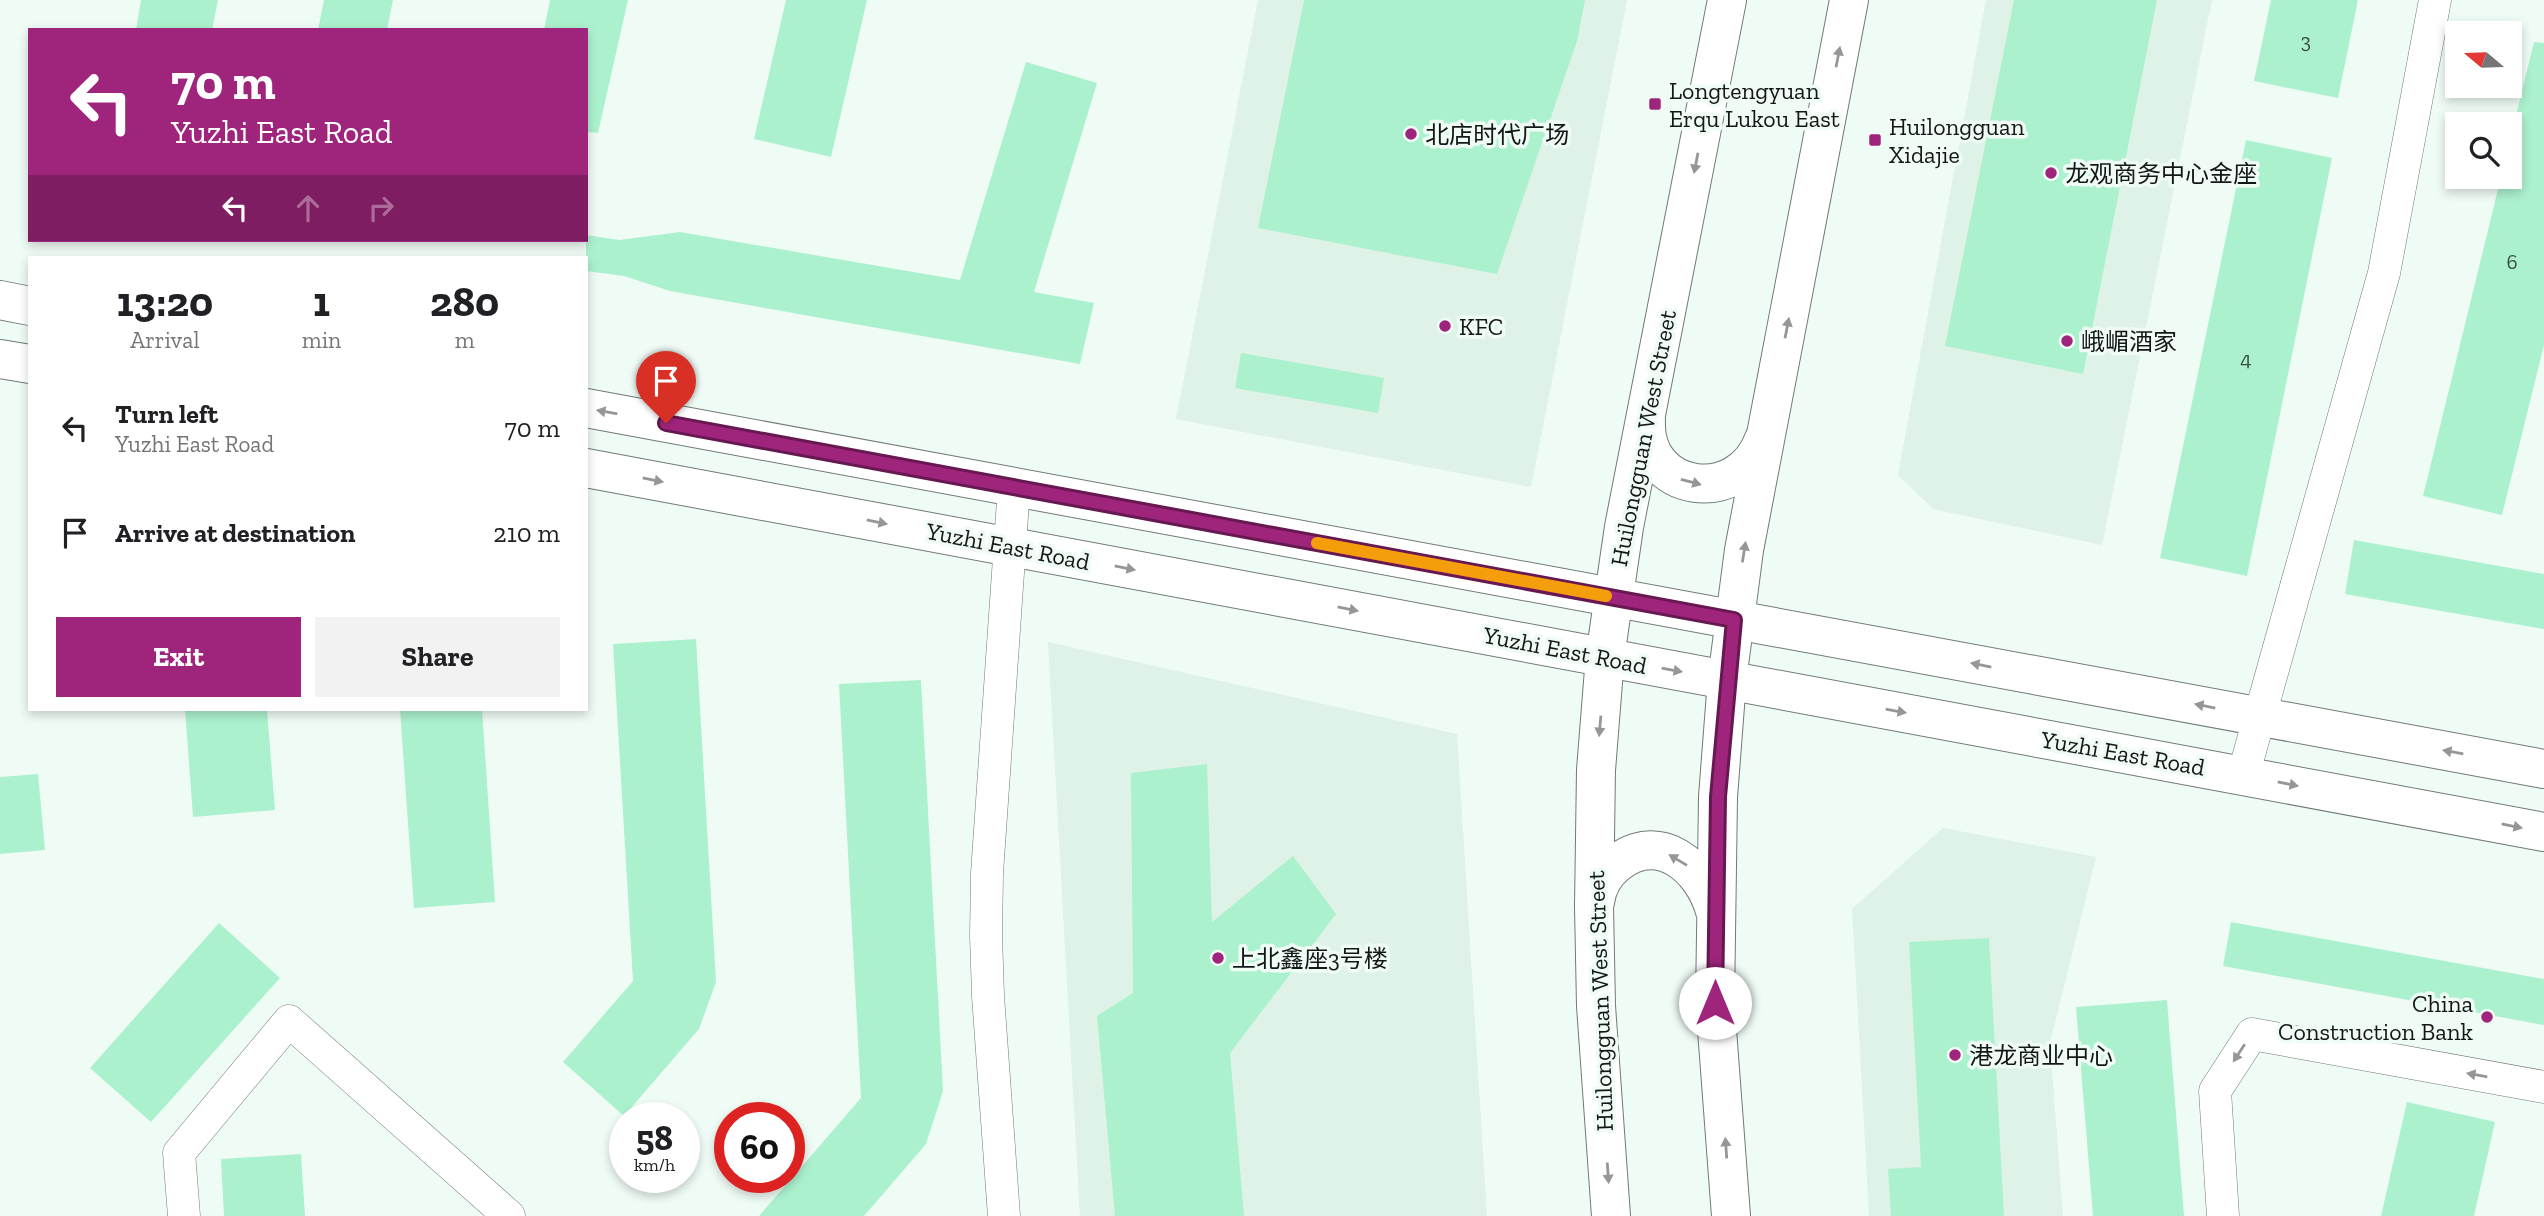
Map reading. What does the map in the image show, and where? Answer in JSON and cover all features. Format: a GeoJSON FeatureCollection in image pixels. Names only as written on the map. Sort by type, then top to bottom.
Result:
{"type":"FeatureCollection","features":[{"type":"Feature","properties":{"kind":"main road","name":"Huilongguan West Street"},"geometry":{"type":"LineString","coordinates":[[1611,1216],[1596,1006],[1594,906],[1596,770],[1605,657],[1613,597],[1647,411],[1727,0]]}},
{"type":"Feature","properties":{"kind":"main road"},"geometry":{"type":"LineString","coordinates":[[1731,1216],[1715,1003],[1718,797],[1727,680],[1734,620],[1767,431],[1849,0]]}},
{"type":"Feature","properties":{"kind":"main road"},"geometry":{"type":"LineString","coordinates":[[0,300],[28,306]]}},
{"type":"Feature","properties":{"kind":"main road"},"geometry":{"type":"LineString","coordinates":[[0,359],[28,365]]}},
{"type":"Feature","properties":{"kind":"main road"},"geometry":{"type":"LineString","coordinates":[[588,408],[2544,769]]}},
{"type":"Feature","properties":{"kind":"main road"},"geometry":{"type":"LineString","coordinates":[[1647,411],[1647,435],[1657,458],[1674,476],[1697,485],[1723,482],[1736,476],[1756,456],[1767,431]]}},
{"type":"Feature","properties":{"kind":"main road","name":"Yuzhi East Road"},"geometry":{"type":"LineString","coordinates":[[588,468],[2544,832]]}},
{"type":"Feature","properties":{"kind":"main road"},"geometry":{"type":"LineString","coordinates":[[1594,906],[1599,884],[1614,866],[1637,853],[1661,851],[1674,856],[1696,873],[1712,898],[1716,913]]}},
{"type":"Feature","properties":{"kind":"street"},"geometry":{"type":"LineString","coordinates":[[2243,776],[2384,273],[2435,0]]}},
{"type":"Feature","properties":{"kind":"street"},"geometry":{"type":"LineString","coordinates":[[1004,1216],[986,936],[987,873],[1014,487]]}},
{"type":"Feature","properties":{"kind":"street"},"geometry":{"type":"LineString","coordinates":[[184,1216],[179,1153],[289,1021],[509,1216]]}},
{"type":"Feature","properties":{"kind":"street"},"geometry":{"type":"LineString","coordinates":[[2223,1216],[2215,1091],[2252,1034],[2544,1087]]}},
{"type":"Feature","properties":{"kind":"shaded area"},"geometry":{"type":"Polygon","coordinates":[[[1258,0],[1627,0],[1531,487],[1176,419],[1258,0]]]}},
{"type":"Feature","properties":{"kind":"shaded area"},"geometry":{"type":"Polygon","coordinates":[[[1986,0],[2212,0],[2102,545],[1933,509],[1898,475],[1986,0]]]}},
{"type":"Feature","properties":{"kind":"shaded area"},"geometry":{"type":"Polygon","coordinates":[[[1048,642],[1457,734],[1487,1216],[1080,1216],[1048,642]]]}},
{"type":"Feature","properties":{"kind":"shaded area","name":"港龙商业中心"},"geometry":{"type":"Polygon","coordinates":[[[1943,828],[2096,857],[2050,1043],[2063,1216],[1869,1216],[1852,909],[1943,828]]]}},
{"type":"Feature","properties":{"kind":"building"},"geometry":{"type":"Polygon","coordinates":[[[141,0],[218,0],[212,28],[136,28],[141,0]]]}},
{"type":"Feature","properties":{"kind":"building"},"geometry":{"type":"Polygon","coordinates":[[[324,0],[393,0],[387,28],[318,28],[324,0]]]}},
{"type":"Feature","properties":{"kind":"building"},"geometry":{"type":"Polygon","coordinates":[[[550,0],[628,0],[598,133],[588,132],[588,28],[544,28],[550,0]]]}},
{"type":"Feature","properties":{"kind":"building"},"geometry":{"type":"Polygon","coordinates":[[[786,0],[867,0],[831,157],[754,139],[786,0]]]}},
{"type":"Feature","properties":{"kind":"building","name":"北店时代广场"},"geometry":{"type":"Polygon","coordinates":[[[1304,0],[1585,0],[1577,41],[1497,274],[1258,228],[1304,0]]]}},
{"type":"Feature","properties":{"kind":"building","name":"龙观商务中心金座"},"geometry":{"type":"Polygon","coordinates":[[[2014,0],[2157,0],[2083,374],[1945,346],[2014,0]]]}},
{"type":"Feature","properties":{"kind":"building"},"geometry":{"type":"Polygon","coordinates":[[[2271,0],[2358,0],[2338,98],[2254,81],[2271,0]]]}},
{"type":"Feature","properties":{"kind":"building"},"geometry":{"type":"Polygon","coordinates":[[[2534,42],[2544,43],[2544,345],[2502,515],[2423,496],[2498,189],[2522,189],[2522,112],[2517,112],[2534,42]]]}},
{"type":"Feature","properties":{"kind":"building"},"geometry":{"type":"Polygon","coordinates":[[[1026,62],[1097,83],[1034,292],[1094,303],[1080,364],[670,291],[624,276],[588,271],[586,242],[588,235],[619,240],[680,232],[960,280],[1026,62]]]}},
{"type":"Feature","properties":{"kind":"building"},"geometry":{"type":"Polygon","coordinates":[[[2246,140],[2332,158],[2247,576],[2160,558],[2246,140]]]}},
{"type":"Feature","properties":{"kind":"building"},"geometry":{"type":"Polygon","coordinates":[[[1241,353],[1384,378],[1378,413],[1235,388],[1241,353]]]}},
{"type":"Feature","properties":{"kind":"building"},"geometry":{"type":"Polygon","coordinates":[[[2354,540],[2544,574],[2544,629],[2345,594],[2354,540]]]}},
{"type":"Feature","properties":{"kind":"building"},"geometry":{"type":"Polygon","coordinates":[[[696,639],[716,982],[699,1029],[636,1102],[609,1103],[563,1062],[633,981],[613,644],[696,639]]]}},
{"type":"Feature","properties":{"kind":"building"},"geometry":{"type":"Polygon","coordinates":[[[921,680],[943,1091],[926,1144],[864,1216],[759,1216],[779,1193],[805,1193],[805,1163],[861,1098],[839,684],[921,680]]]}},
{"type":"Feature","properties":{"kind":"building"},"geometry":{"type":"Polygon","coordinates":[[[185,711],[267,711],[275,810],[193,817],[185,711]]]}},
{"type":"Feature","properties":{"kind":"building"},"geometry":{"type":"Polygon","coordinates":[[[400,711],[482,711],[495,902],[414,908],[400,711]]]}},
{"type":"Feature","properties":{"kind":"building","name":"上北鑫座3号楼"},"geometry":{"type":"Polygon","coordinates":[[[1207,764],[1212,922],[1293,856],[1336,914],[1230,1053],[1244,1216],[1115,1216],[1097,1016],[1133,993],[1131,773],[1207,764]]]}},
{"type":"Feature","properties":{"kind":"building"},"geometry":{"type":"Polygon","coordinates":[[[38,774],[45,850],[0,854],[0,777],[38,774]]]}},
{"type":"Feature","properties":{"kind":"building"},"geometry":{"type":"Polygon","coordinates":[[[2231,922],[2544,979],[2544,1025],[2223,966],[2231,922]]]}},
{"type":"Feature","properties":{"kind":"building"},"geometry":{"type":"Polygon","coordinates":[[[219,923],[280,978],[151,1122],[90,1068],[219,923]]]}},
{"type":"Feature","properties":{"kind":"building","name":"港龙商业中心"},"geometry":{"type":"Polygon","coordinates":[[[1989,938],[2004,1216],[1891,1216],[1888,1169],[1921,1167],[1909,942],[1989,938]]]}},
{"type":"Feature","properties":{"kind":"building"},"geometry":{"type":"Polygon","coordinates":[[[2167,1000],[2184,1216],[2093,1216],[2076,1007],[2167,1000]]]}},
{"type":"Feature","properties":{"kind":"building"},"geometry":{"type":"Polygon","coordinates":[[[2407,1102],[2495,1122],[2474,1216],[2381,1216],[2407,1102]]]}},
{"type":"Feature","properties":{"kind":"building"},"geometry":{"type":"Polygon","coordinates":[[[301,1154],[305,1216],[224,1216],[221,1159],[301,1154]]]}},
{"type":"Feature","properties":{"kind":"slow traffic"},"geometry":{"type":"LineString","coordinates":[[1317,543],[1606,596]]}},
{"type":"Feature","properties":{"kind":"place","name":"Longtengyuan Erqu Lukou East"},"geometry":{"type":"Point","coordinates":[1655,104]}},
{"type":"Feature","properties":{"kind":"place","name":"北店时代广场"},"geometry":{"type":"Point","coordinates":[1411,134]}},
{"type":"Feature","properties":{"kind":"place","name":"Huilongguan Xidajie"},"geometry":{"type":"Point","coordinates":[1875,140]}},
{"type":"Feature","properties":{"kind":"place","name":"龙观商务中心金座"},"geometry":{"type":"Point","coordinates":[2051,173]}},
{"type":"Feature","properties":{"kind":"place","name":"KFC"},"geometry":{"type":"Point","coordinates":[1445,326]}},
{"type":"Feature","properties":{"kind":"place","name":"峨嵋酒家"},"geometry":{"type":"Point","coordinates":[2067,341]}},
{"type":"Feature","properties":{"kind":"place","name":"上北鑫座3号楼"},"geometry":{"type":"Point","coordinates":[1218,958]}},
{"type":"Feature","properties":{"kind":"place","name":"China Construction Bank"},"geometry":{"type":"Point","coordinates":[2487,1017]}},
{"type":"Feature","properties":{"kind":"place","name":"港龙商业中心"},"geometry":{"type":"Point","coordinates":[1955,1055]}},
{"type":"Feature","properties":{"kind":"route"},"geometry":{"type":"LineString","coordinates":[[666,423],[1734,620],[1718,797],[1715,1003]]}}]}
